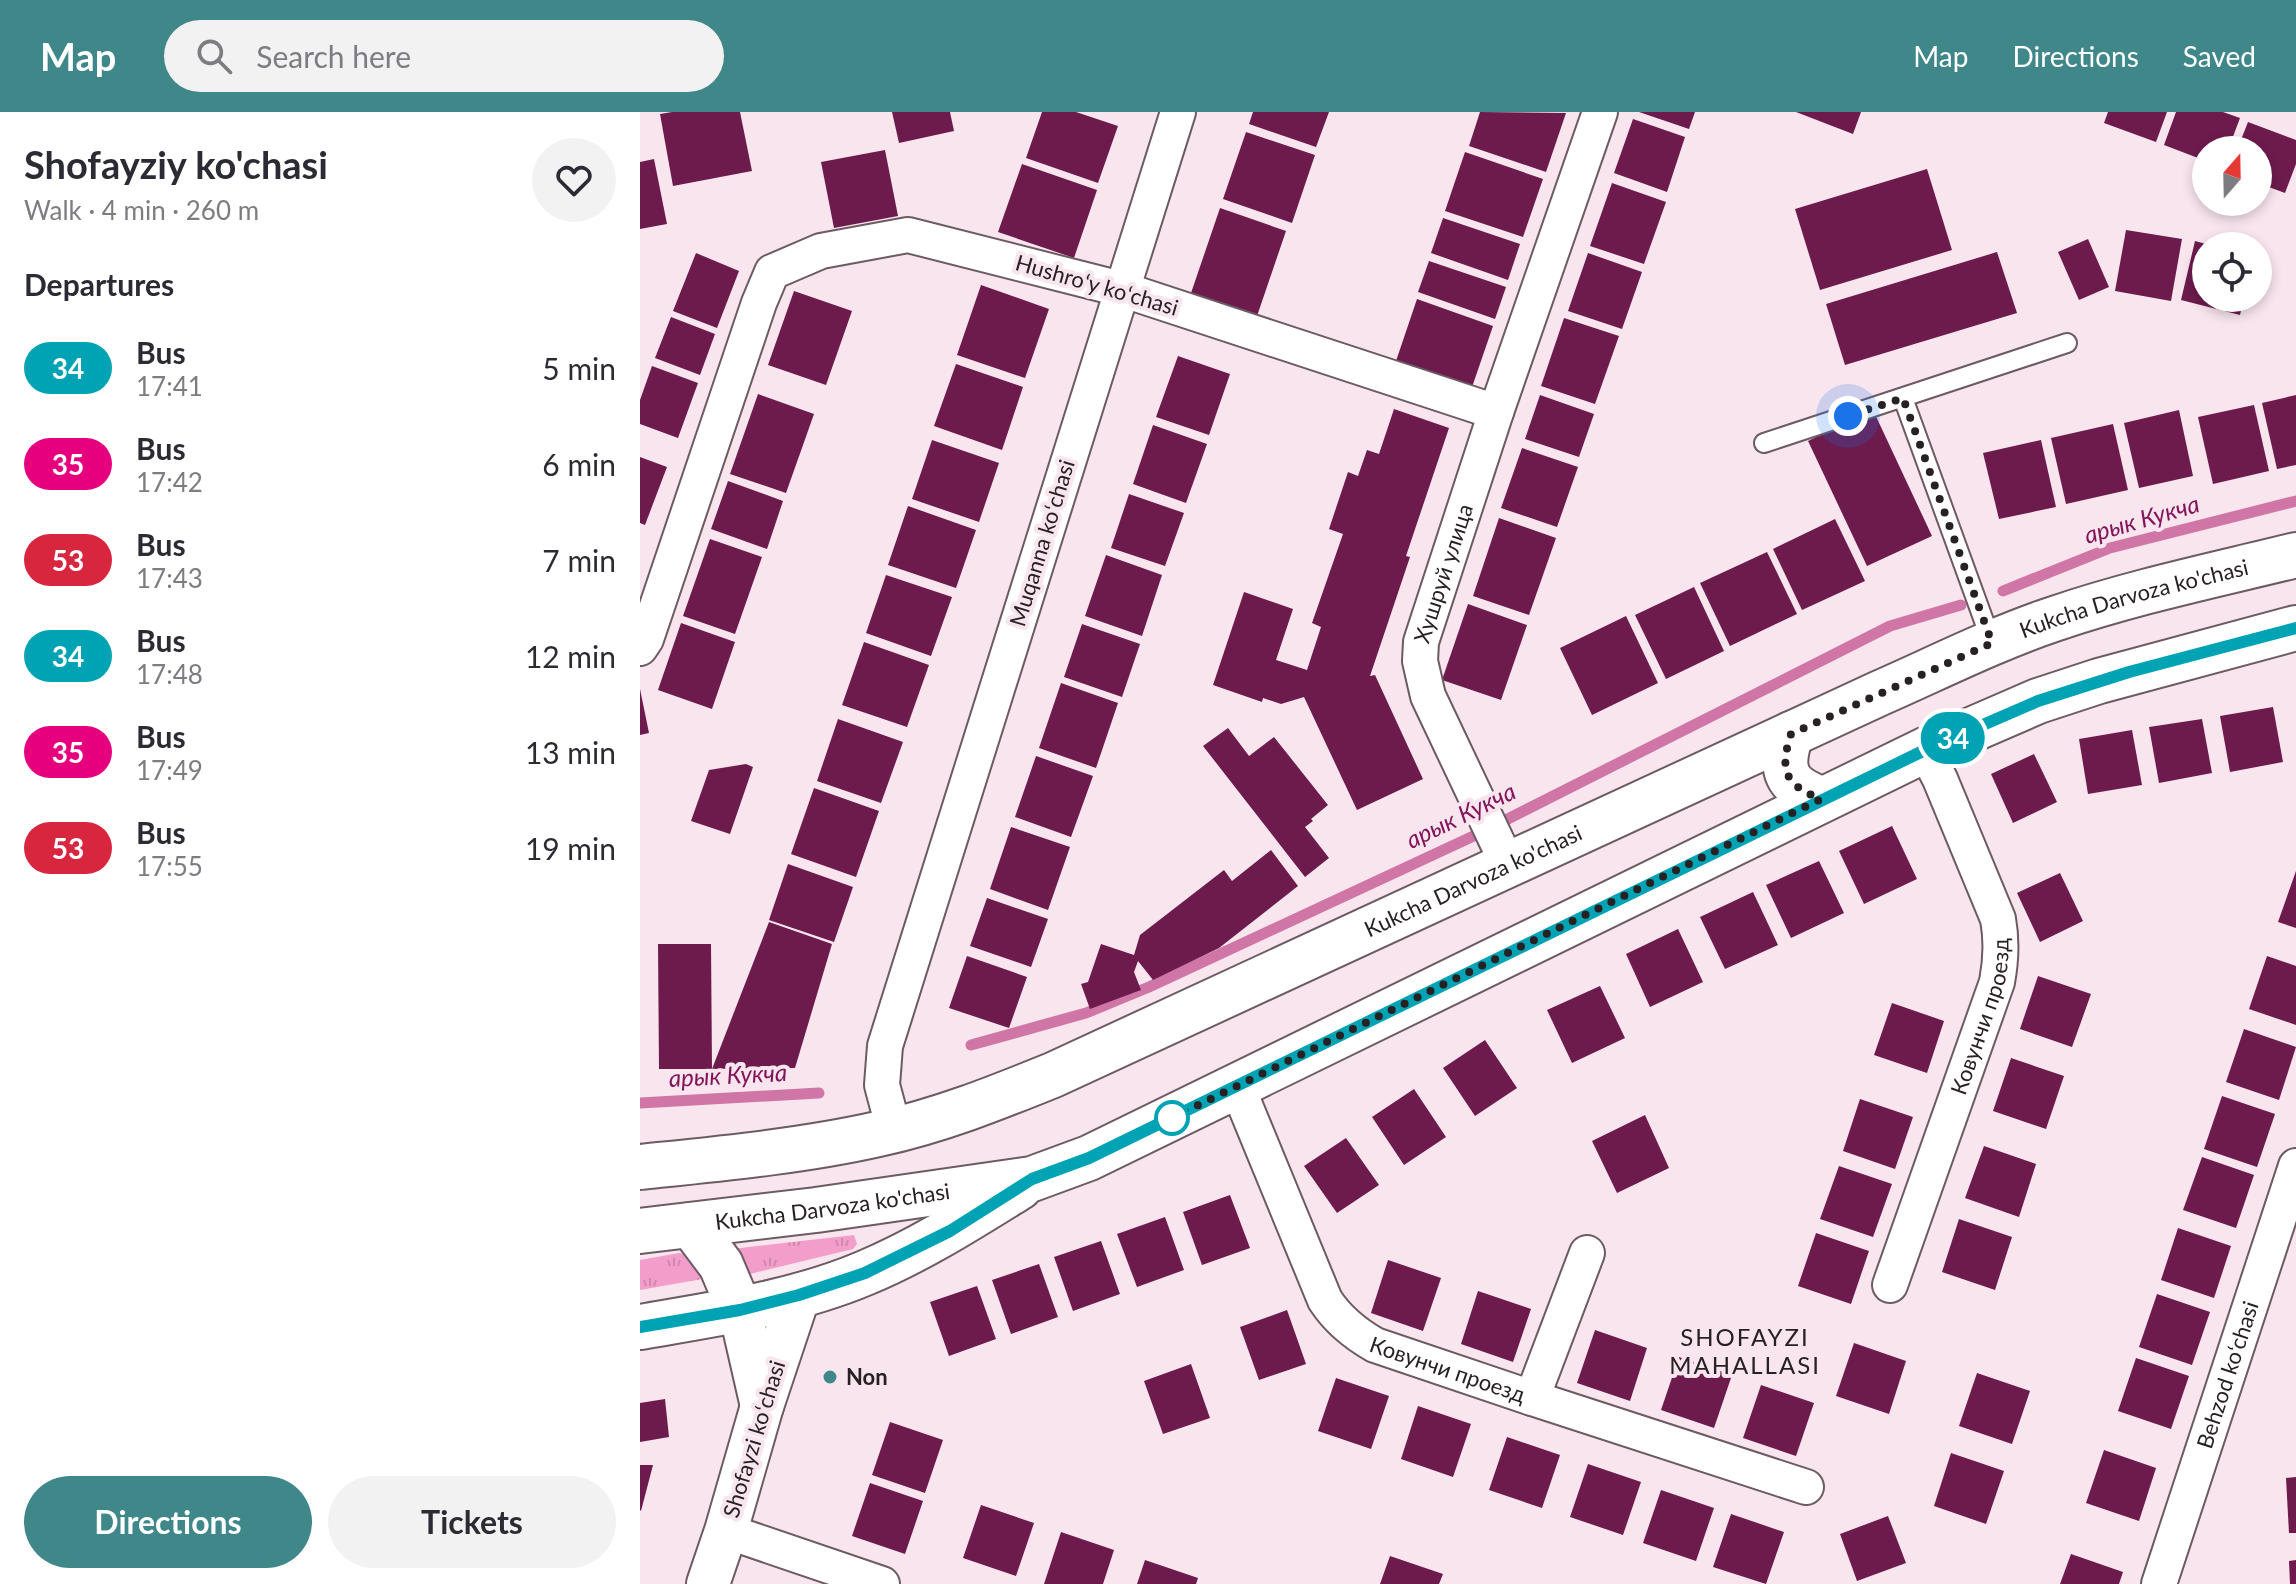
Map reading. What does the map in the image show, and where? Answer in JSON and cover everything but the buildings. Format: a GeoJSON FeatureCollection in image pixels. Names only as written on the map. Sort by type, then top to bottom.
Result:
{"type":"FeatureCollection","features":[{"type":"Feature","properties":{"kind":"main road","name":"Kukcha Darvoza ko'chasi"},"geometry":{"type":"LineString","coordinates":[[640,1167],[791,1149],[894,1130],[967,1109],[1053,1075],[1502,851],[1791,734],[1992,643],[2112,601],[2296,555]]}},
{"type":"Feature","properties":{"kind":"main road","name":"Kukcha Darvoza ko'chasi"},"geometry":{"type":"LineString","coordinates":[[640,1231],[1032,1179],[1089,1158],[1925,750],[2038,701],[2129,672],[2296,628]]}},
{"type":"Feature","properties":{"kind":"main road"},"geometry":{"type":"LineString","coordinates":[[1791,734],[1785,754],[1786,775],[1800,791],[1821,799]]}},
{"type":"Feature","properties":{"kind":"main road"},"geometry":{"type":"LineString","coordinates":[[640,1327],[740,1310],[865,1273],[950,1231],[1032,1179]]}},
{"type":"Feature","properties":{"kind":"main road"},"geometry":{"type":"LineString","coordinates":[[691,1225],[721,1265],[740,1310]]}},
{"type":"Feature","properties":{"kind":"street","name":"Muqanna koʻchasi"},"geometry":{"type":"LineString","coordinates":[[894,1130],[882,1085],[885,1046],[1178,112]]}},
{"type":"Feature","properties":{"kind":"street"},"geometry":{"type":"LineString","coordinates":[[1496,412],[1600,112]]}},
{"type":"Feature","properties":{"kind":"street","name":"Hushroʻy koʻchasi"},"geometry":{"type":"LineString","coordinates":[[640,648],[646,639],[772,272],[821,251],[908,235],[1121,289],[1496,412]]}},
{"type":"Feature","properties":{"kind":"street","name":"Хушруй улица"},"geometry":{"type":"LineString","coordinates":[[1496,412],[1425,623],[1420,661],[1428,696],[1502,851]]}},
{"type":"Feature","properties":{"kind":"street","name":"Ковунчи проезд"},"geometry":{"type":"LineString","coordinates":[[1890,1285],[2000,966],[1998,919],[1925,750]]}},
{"type":"Feature","properties":{"kind":"street","name":"Ковунчи проезд"},"geometry":{"type":"LineString","coordinates":[[1237,1086],[1325,1300],[1346,1326],[1375,1345],[1806,1487]]}},
{"type":"Feature","properties":{"kind":"street","name":"Behzod ko‘chasi"},"geometry":{"type":"LineString","coordinates":[[2159,1584],[2296,1166]]}},
{"type":"Feature","properties":{"kind":"street"},"geometry":{"type":"LineString","coordinates":[[1532,1398],[1587,1253]]}},
{"type":"Feature","properties":{"kind":"street","name":"Shofayzi koʻchasi"},"geometry":{"type":"LineString","coordinates":[[708,1584],[799,1295]]}},
{"type":"Feature","properties":{"kind":"street"},"geometry":{"type":"LineString","coordinates":[[740,1310],[762,1406]]}},
{"type":"Feature","properties":{"kind":"street"},"geometry":{"type":"LineString","coordinates":[[726,1531],[882,1584]]}},
{"type":"Feature","properties":{"kind":"lane"},"geometry":{"type":"LineString","coordinates":[[1764,443],[2067,343]]}},
{"type":"Feature","properties":{"kind":"lane"},"geometry":{"type":"LineString","coordinates":[[1903,398],[1992,643]]}},
{"type":"Feature","properties":{"kind":"green space"},"geometry":{"type":"Polygon","coordinates":[[[854,1235],[857,1244],[853,1249],[750,1274],[732,1249],[854,1235]]]}},
{"type":"Feature","properties":{"kind":"green space"},"geometry":{"type":"Polygon","coordinates":[[[679,1253],[689,1255],[708,1278],[640,1290],[640,1260],[679,1253]]]}},
{"type":"Feature","properties":{"kind":"waterway","name":"арык Кукча"},"geometry":{"type":"LineString","coordinates":[[2003,591],[2110,548],[2296,501]]}},
{"type":"Feature","properties":{"kind":"waterway","name":"арык Кукча"},"geometry":{"type":"LineString","coordinates":[[971,1045],[1086,1013],[1149,987],[1480,833],[1890,626],[1961,605]]}},
{"type":"Feature","properties":{"kind":"waterway","name":"арык Кукча"},"geometry":{"type":"LineString","coordinates":[[640,1103],[819,1093]]}},
{"type":"Feature","properties":{"kind":"bus line","name":"34"},"geometry":{"type":"LineString","coordinates":[[640,1327],[740,1310],[865,1273],[950,1231],[1032,1179],[1089,1158],[1925,750],[2038,701],[2129,672],[2296,628]]}},
{"type":"Feature","properties":{"kind":"place","name":"Non"},"geometry":{"type":"Point","coordinates":[830,1377]}},
{"type":"Feature","properties":{"kind":"district","name":"SHOFAYZI MAHALLASI"},"geometry":{"type":"Point","coordinates":[1745,1352]}},
{"type":"Feature","properties":{"kind":"route"},"geometry":{"type":"LineString","coordinates":[[1172,1118],[1821,799],[1800,791],[1786,775],[1785,754],[1791,734],[1992,643],[1903,398],[1848,416]]}}]}
